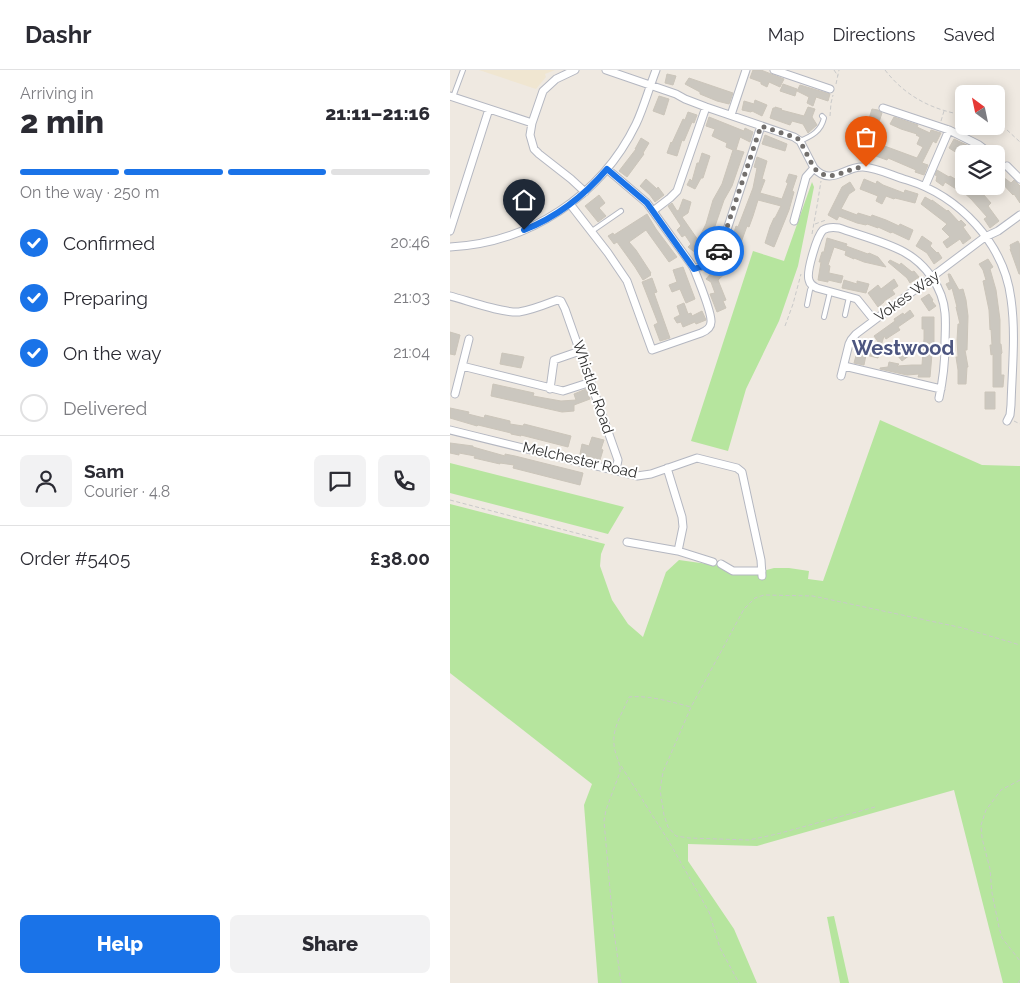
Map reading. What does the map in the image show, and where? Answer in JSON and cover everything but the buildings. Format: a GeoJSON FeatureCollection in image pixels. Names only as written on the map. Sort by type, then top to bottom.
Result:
{"type":"FeatureCollection","features":[{"type":"Feature","properties":{"kind":"street"},"geometry":{"type":"LineString","coordinates":[[575,70],[560,77],[546,87],[540,98],[530,135],[538,154],[585,192]]}},
{"type":"Feature","properties":{"kind":"street"},"geometry":{"type":"LineString","coordinates":[[606,70],[676,94],[685,100],[791,135],[800,141],[812,170]]}},
{"type":"Feature","properties":{"kind":"street"},"geometry":{"type":"LineString","coordinates":[[450,247],[480,244],[512,235],[543,222],[585,192],[607,169],[633,130],[656,70]]}},
{"type":"Feature","properties":{"kind":"street"},"geometry":{"type":"LineString","coordinates":[[731,115],[746,70]]}},
{"type":"Feature","properties":{"kind":"street"},"geometry":{"type":"LineString","coordinates":[[774,70],[834,88]]}},
{"type":"Feature","properties":{"kind":"street"},"geometry":{"type":"LineString","coordinates":[[452,96],[532,123]]}},
{"type":"Feature","properties":{"kind":"street"},"geometry":{"type":"LineString","coordinates":[[653,211],[677,191],[706,107]]}},
{"type":"Feature","properties":{"kind":"street"},"geometry":{"type":"LineString","coordinates":[[883,108],[939,126],[960,135],[976,145]]}},
{"type":"Feature","properties":{"kind":"street"},"geometry":{"type":"LineString","coordinates":[[450,231],[489,109]]}},
{"type":"Feature","properties":{"kind":"street"},"geometry":{"type":"LineString","coordinates":[[694,269],[713,262],[717,256],[761,126]]}},
{"type":"Feature","properties":{"kind":"street"},"geometry":{"type":"LineString","coordinates":[[925,186],[948,130]]}},
{"type":"Feature","properties":{"kind":"street"},"geometry":{"type":"LineString","coordinates":[[1007,166],[1020,179]]}},
{"type":"Feature","properties":{"kind":"street"},"geometry":{"type":"LineString","coordinates":[[812,170],[830,176],[854,168],[866,167],[925,186],[954,204],[974,222],[994,251],[1004,270],[1011,297],[1013,321],[1010,421]]}},
{"type":"Feature","properties":{"kind":"street"},"geometry":{"type":"LineString","coordinates":[[570,204],[592,231],[627,281],[652,350],[706,331],[711,322],[710,312],[694,269],[653,211],[634,191],[607,169]]}},
{"type":"Feature","properties":{"kind":"street"},"geometry":{"type":"LineString","coordinates":[[794,221],[804,183],[812,170]]}},
{"type":"Feature","properties":{"kind":"street","name":"Vokes Way"},"geometry":{"type":"LineString","coordinates":[[841,376],[851,340],[856,334],[985,237],[998,232],[1020,215]]}},
{"type":"Feature","properties":{"kind":"street"},"geometry":{"type":"LineString","coordinates":[[874,320],[860,301],[849,296],[817,288],[809,282],[808,276],[818,237],[823,231],[832,227],[899,249],[913,258],[931,277],[939,291],[945,313],[945,362],[939,398]]}},
{"type":"Feature","properties":{"kind":"street","name":"Whistler Road"},"geometry":{"type":"LineString","coordinates":[[450,296],[507,312],[518,312],[557,300],[561,301],[618,460],[616,470]]}},
{"type":"Feature","properties":{"kind":"street"},"geometry":{"type":"LineString","coordinates":[[455,394],[469,339]]}},
{"type":"Feature","properties":{"kind":"street"},"geometry":{"type":"LineString","coordinates":[[550,388],[554,360],[580,351]]}},
{"type":"Feature","properties":{"kind":"street"},"geometry":{"type":"LineString","coordinates":[[462,366],[563,391],[591,382]]}},
{"type":"Feature","properties":{"kind":"street"},"geometry":{"type":"LineString","coordinates":[[844,366],[941,389]]}},
{"type":"Feature","properties":{"kind":"street"},"geometry":{"type":"LineString","coordinates":[[1012,382],[1020,382]]}},
{"type":"Feature","properties":{"kind":"street","name":"Melchester Road"},"geometry":{"type":"LineString","coordinates":[[450,430],[637,476],[651,474],[697,458],[738,468],[742,472],[761,560],[762,574],[733,572],[717,563],[678,551]]}},
{"type":"Feature","properties":{"kind":"street"},"geometry":{"type":"LineString","coordinates":[[627,542],[678,551],[683,526],[682,517],[667,468]]}},
{"type":"Feature","properties":{"kind":"lane"},"geometry":{"type":"LineString","coordinates":[[452,96],[462,70]]}},
{"type":"Feature","properties":{"kind":"lane"},"geometry":{"type":"LineString","coordinates":[[800,141],[816,133],[823,123],[824,118],[822,116]]}},
{"type":"Feature","properties":{"kind":"lane"},"geometry":{"type":"LineString","coordinates":[[592,231],[621,211]]}},
{"type":"Feature","properties":{"kind":"lane"},"geometry":{"type":"LineString","coordinates":[[807,305],[812,286]]}},
{"type":"Feature","properties":{"kind":"lane"},"geometry":{"type":"LineString","coordinates":[[824,317],[830,292]]}},
{"type":"Feature","properties":{"kind":"lane"},"geometry":{"type":"LineString","coordinates":[[845,315],[849,296]]}},
{"type":"Feature","properties":{"kind":"path"},"geometry":{"type":"LineString","coordinates":[[834,70],[838,77]]}},
{"type":"Feature","properties":{"kind":"path"},"geometry":{"type":"LineString","coordinates":[[829,120],[839,70]]}},
{"type":"Feature","properties":{"kind":"path"},"geometry":{"type":"LineString","coordinates":[[885,70],[899,85],[927,105],[955,113]]}},
{"type":"Feature","properties":{"kind":"path"},"geometry":{"type":"LineString","coordinates":[[939,126],[944,110]]}},
{"type":"Feature","properties":{"kind":"path"},"geometry":{"type":"LineString","coordinates":[[1005,129],[1020,142]]}},
{"type":"Feature","properties":{"kind":"path"},"geometry":{"type":"LineString","coordinates":[[812,170],[816,178],[826,181]]}},
{"type":"Feature","properties":{"kind":"path"},"geometry":{"type":"LineString","coordinates":[[1010,421],[1016,416]]}},
{"type":"Feature","properties":{"kind":"path"},"geometry":{"type":"LineString","coordinates":[[450,500],[599,539]]}},
{"type":"Feature","properties":{"kind":"path"},"geometry":{"type":"LineString","coordinates":[[876,807],[749,840],[676,836],[668,826],[664,815],[660,790],[663,772],[691,707],[744,609],[755,598],[764,595],[813,596],[963,628],[1020,645]]}},
{"type":"Feature","properties":{"kind":"path"},"geometry":{"type":"LineString","coordinates":[[691,707],[654,698],[629,697],[614,734],[614,745],[617,760],[668,840],[709,912],[720,948],[739,983]]}},
{"type":"Feature","properties":{"kind":"path"},"geometry":{"type":"LineString","coordinates":[[620,983],[604,821],[621,765]]}},
{"type":"Feature","properties":{"kind":"path"},"geometry":{"type":"LineString","coordinates":[[1020,780],[1001,790],[986,810],[981,825],[999,928],[1002,938],[1020,962]]}},
{"type":"Feature","properties":{"kind":"shaded area"},"geometry":{"type":"Polygon","coordinates":[[[479,70],[555,70],[545,74],[546,77],[536,89],[479,70]]]}},
{"type":"Feature","properties":{"kind":"green space"},"geometry":{"type":"Polygon","coordinates":[[[812,182],[814,187],[798,266],[779,321],[746,389],[728,451],[691,441],[753,251],[784,261],[812,182]]]}},
{"type":"Feature","properties":{"kind":"green space"},"geometry":{"type":"Polygon","coordinates":[[[880,420],[982,465],[1020,466],[1020,983],[1003,983],[954,790],[757,846],[688,844],[688,861],[734,929],[757,983],[598,983],[584,805],[592,784],[450,673],[450,504],[605,544],[601,554],[600,566],[612,600],[628,624],[643,637],[666,572],[679,560],[736,568],[756,573],[774,568],[789,568],[809,571],[808,579],[823,581],[880,420]]]}},
{"type":"Feature","properties":{"kind":"green space"},"geometry":{"type":"Polygon","coordinates":[[[450,463],[624,507],[608,534],[450,493],[450,463]]]}},
{"type":"Feature","properties":{"kind":"green space"},"geometry":{"type":"Polygon","coordinates":[[[834,916],[849,983],[840,983],[827,917],[834,916]]]}},
{"type":"Feature","properties":{"kind":"way so far"},"geometry":{"type":"LineString","coordinates":[[719,251],[761,126],[797,138],[814,168],[823,174],[835,176],[854,168],[866,167]]}},
{"type":"Feature","properties":{"kind":"district","name":"Westwood"},"geometry":{"type":"Point","coordinates":[903,348]}},
{"type":"Feature","properties":{"kind":"route"},"geometry":{"type":"LineString","coordinates":[[524,230],[543,222],[570,204],[595,183],[607,169],[647,203],[694,269],[713,262],[719,251]]}}]}
